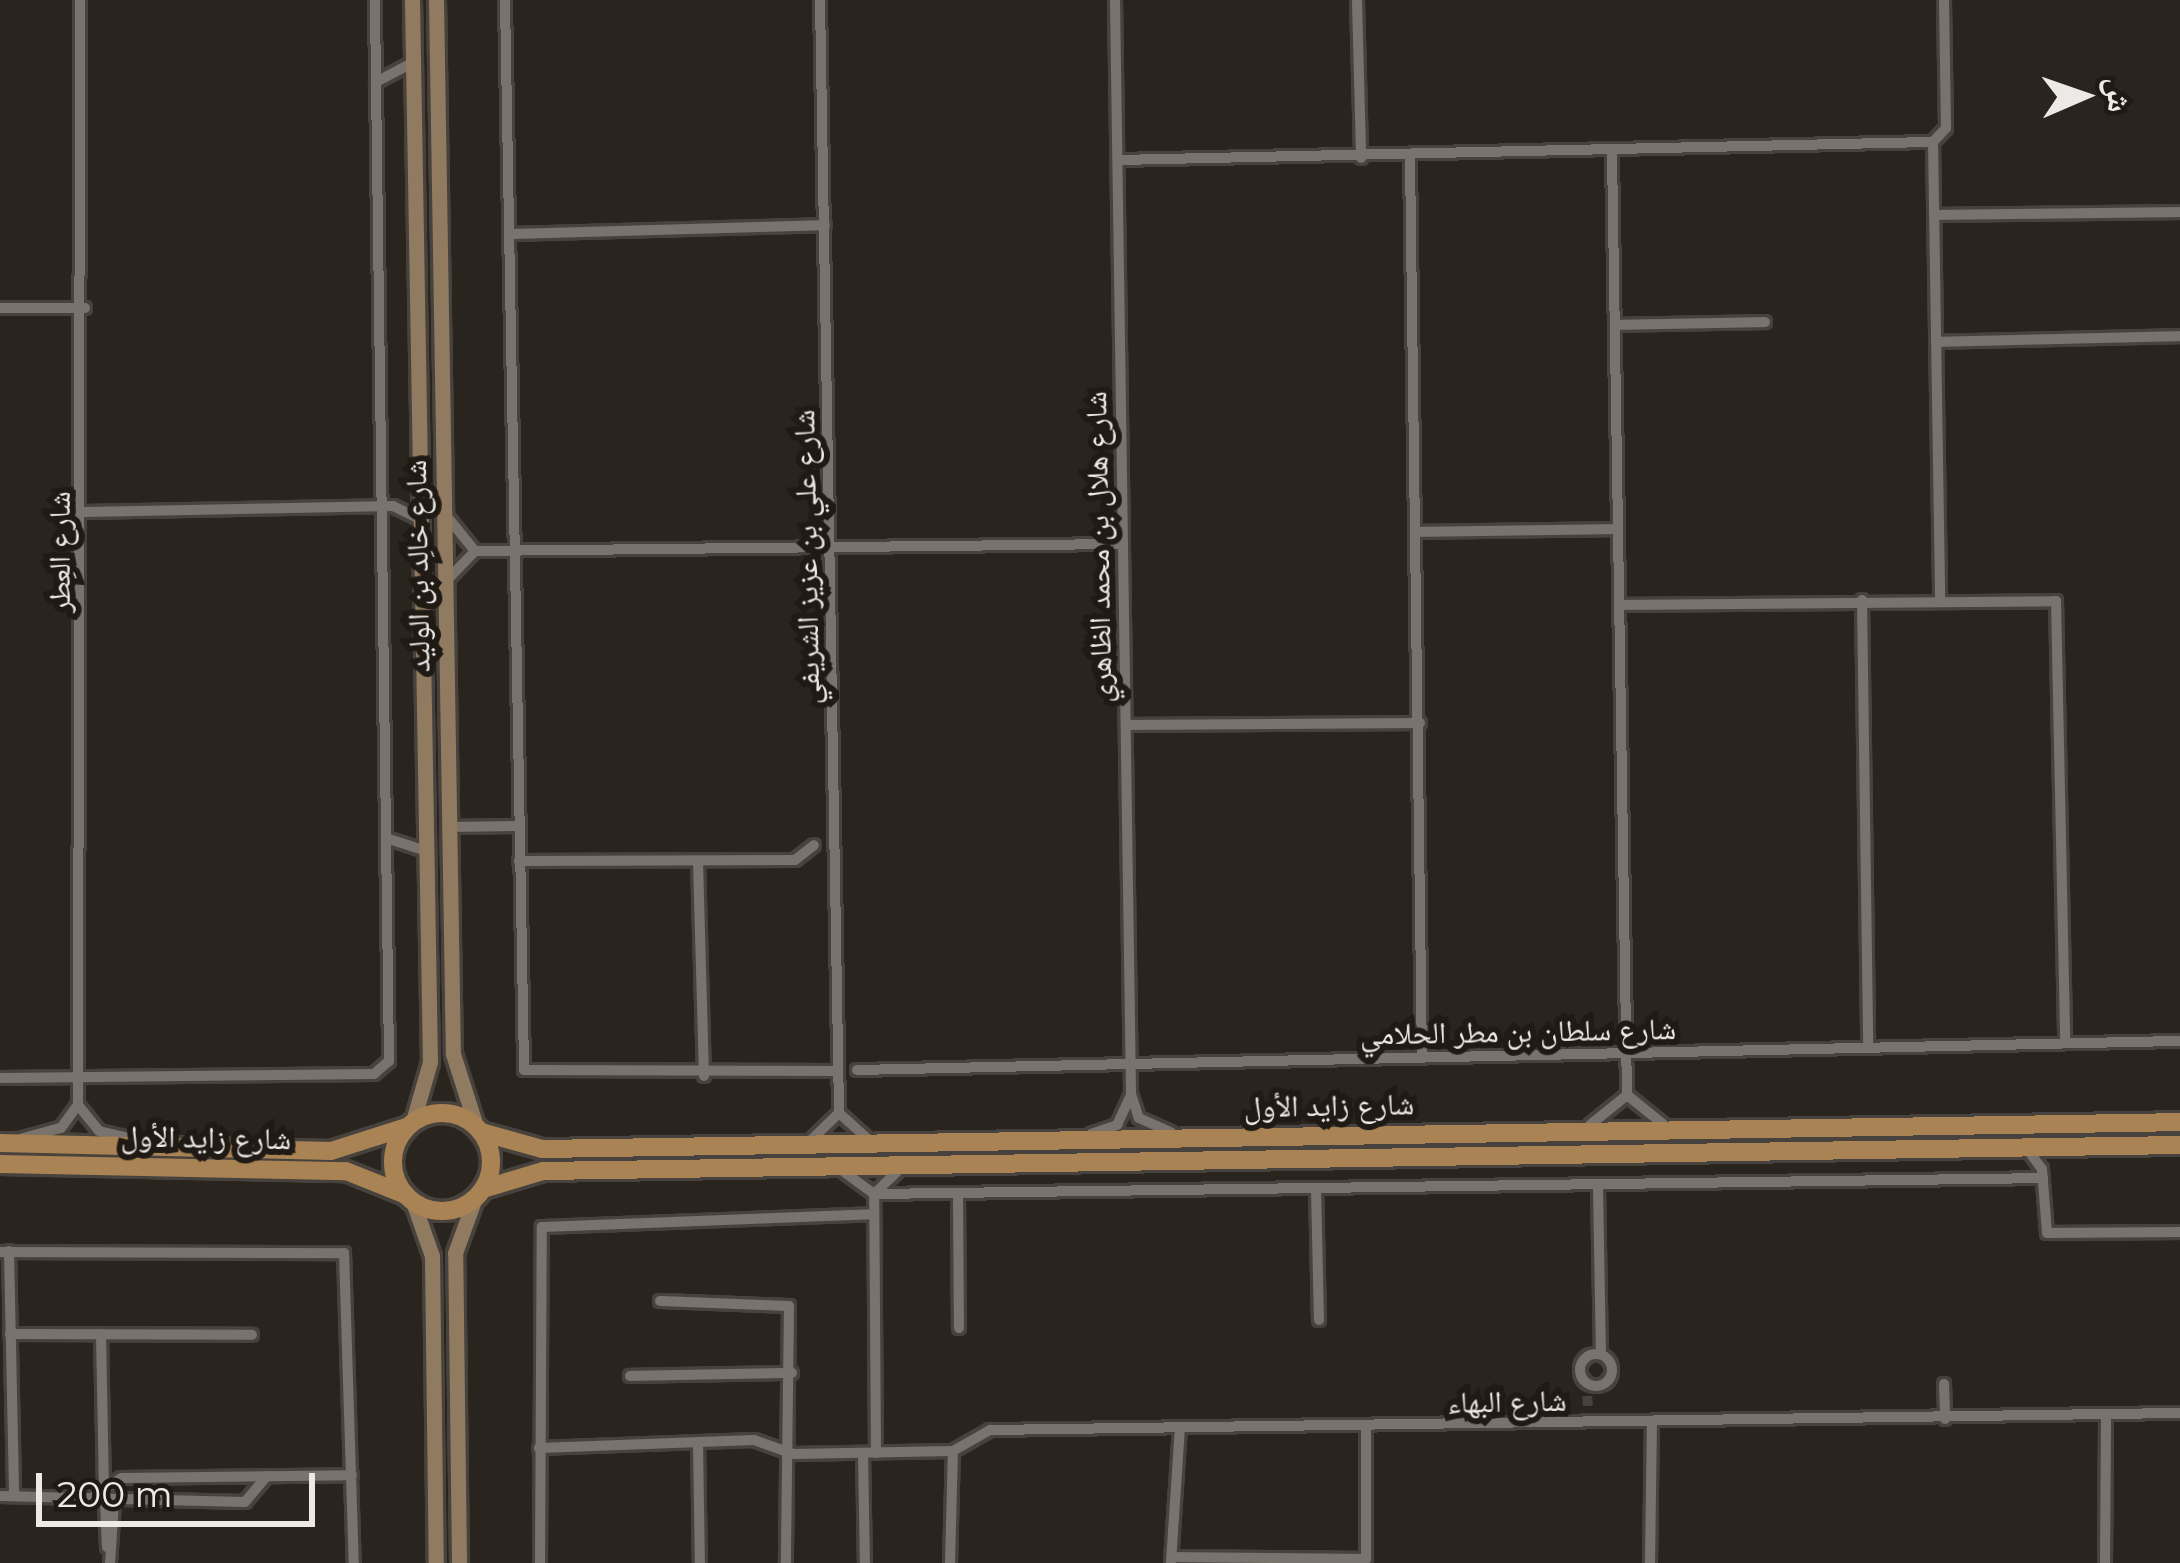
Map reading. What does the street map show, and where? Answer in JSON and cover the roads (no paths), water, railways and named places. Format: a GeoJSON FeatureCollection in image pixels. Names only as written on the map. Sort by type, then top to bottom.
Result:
{"type":"FeatureCollection","features":[{"type":"Feature","properties":{"kind":"main road"},"geometry":{"type":"LineString","coordinates":[[446,1112],[479,1130],[479,1193],[445,1211],[409,1198],[392,1161],[410,1124],[446,1112]]}},
{"type":"Feature","properties":{"kind":"main road","name":"شارع زايد الأول"},"geometry":{"type":"LineString","coordinates":[[479,1130],[542,1149],[2180,1122]]}},
{"type":"Feature","properties":{"kind":"main road","name":"شارع زايد الأول"},"geometry":{"type":"LineString","coordinates":[[0,1142],[331,1151],[410,1124]]}},
{"type":"Feature","properties":{"kind":"main road","name":"شارع زايد الأول"},"geometry":{"type":"LineString","coordinates":[[479,1193],[543,1172],[2180,1145]]}},
{"type":"Feature","properties":{"kind":"main road","name":"شارع زايد الأول"},"geometry":{"type":"LineString","coordinates":[[0,1163],[346,1171],[409,1198]]}},
{"type":"Feature","properties":{"kind":"street","name":"شارع العِطر"},"geometry":{"type":"LineString","coordinates":[[78,1105],[85,512],[80,0]]}},
{"type":"Feature","properties":{"kind":"street"},"geometry":{"type":"LineString","coordinates":[[0,1078],[78,1081],[380,1071],[390,1054],[395,839],[375,0]]}},
{"type":"Feature","properties":{"kind":"street","name":"شارع خالِد بن الوليد"},"geometry":{"type":"LineString","coordinates":[[410,1124],[430,1062],[412,0]]}},
{"type":"Feature","properties":{"kind":"street","name":"شارع خالِد بن الوليد"},"geometry":{"type":"LineString","coordinates":[[436,0],[453,1054],[479,1130]]}},
{"type":"Feature","properties":{"kind":"street"},"geometry":{"type":"LineString","coordinates":[[505,0],[524,1070],[704,1076],[838,1071]]}},
{"type":"Feature","properties":{"kind":"street","name":"شارع علي بن عزيز الشريفي"},"geometry":{"type":"LineString","coordinates":[[820,0],[838,1113]]}},
{"type":"Feature","properties":{"kind":"street","name":"شارع هلال بن محمد الظاهري"},"geometry":{"type":"LineString","coordinates":[[1115,0],[1131,1094]]}},
{"type":"Feature","properties":{"kind":"street"},"geometry":{"type":"LineString","coordinates":[[1357,0],[1361,158]]}},
{"type":"Feature","properties":{"kind":"street"},"geometry":{"type":"LineString","coordinates":[[1940,599],[1933,142],[1946,128],[1945,0]]}},
{"type":"Feature","properties":{"kind":"street"},"geometry":{"type":"LineString","coordinates":[[390,82],[412,63]]}},
{"type":"Feature","properties":{"kind":"street"},"geometry":{"type":"LineString","coordinates":[[376,82],[390,82],[413,99]]}},
{"type":"Feature","properties":{"kind":"street"},"geometry":{"type":"LineString","coordinates":[[1118,160],[1933,142]]}},
{"type":"Feature","properties":{"kind":"street"},"geometry":{"type":"LineString","coordinates":[[1612,152],[1628,1095],[1645,1118],[1701,1131]]}},
{"type":"Feature","properties":{"kind":"street"},"geometry":{"type":"LineString","coordinates":[[1410,157],[1422,1057]]}},
{"type":"Feature","properties":{"kind":"street"},"geometry":{"type":"LineString","coordinates":[[1934,215],[2180,212]]}},
{"type":"Feature","properties":{"kind":"street"},"geometry":{"type":"LineString","coordinates":[[508,234],[825,225]]}},
{"type":"Feature","properties":{"kind":"street"},"geometry":{"type":"LineString","coordinates":[[415,239],[428,241],[437,268]]}},
{"type":"Feature","properties":{"kind":"street"},"geometry":{"type":"LineString","coordinates":[[0,308],[85,308]]}},
{"type":"Feature","properties":{"kind":"street"},"geometry":{"type":"LineString","coordinates":[[1615,325],[1765,322]]}},
{"type":"Feature","properties":{"kind":"street"},"geometry":{"type":"LineString","coordinates":[[1936,342],[2180,336]]}},
{"type":"Feature","properties":{"kind":"street"},"geometry":{"type":"LineString","coordinates":[[388,506],[421,490]]}},
{"type":"Feature","properties":{"kind":"street"},"geometry":{"type":"LineString","coordinates":[[444,490],[451,530],[475,551]]}},
{"type":"Feature","properties":{"kind":"street"},"geometry":{"type":"LineString","coordinates":[[85,512],[388,506],[422,520]]}},
{"type":"Feature","properties":{"kind":"street"},"geometry":{"type":"LineString","coordinates":[[1415,532],[1618,529]]}},
{"type":"Feature","properties":{"kind":"street"},"geometry":{"type":"LineString","coordinates":[[447,621],[452,568],[475,551],[1123,544]]}},
{"type":"Feature","properties":{"kind":"street"},"geometry":{"type":"LineString","coordinates":[[1620,604],[2046,597],[2062,613],[2065,1042]]}},
{"type":"Feature","properties":{"kind":"street"},"geometry":{"type":"LineString","coordinates":[[1862,601],[1868,1048]]}},
{"type":"Feature","properties":{"kind":"street"},"geometry":{"type":"LineString","coordinates":[[1126,725],[1420,723]]}},
{"type":"Feature","properties":{"kind":"street"},"geometry":{"type":"LineString","coordinates":[[395,839],[427,824]]}},
{"type":"Feature","properties":{"kind":"street"},"geometry":{"type":"LineString","coordinates":[[449,827],[518,826]]}},
{"type":"Feature","properties":{"kind":"street"},"geometry":{"type":"LineString","coordinates":[[395,839],[428,851]]}},
{"type":"Feature","properties":{"kind":"street"},"geometry":{"type":"LineString","coordinates":[[519,861],[801,859],[814,845]]}},
{"type":"Feature","properties":{"kind":"street"},"geometry":{"type":"LineString","coordinates":[[698,861],[704,1076]]}},
{"type":"Feature","properties":{"kind":"street","name":"شارع سلطان بن مطر الحلامي"},"geometry":{"type":"LineString","coordinates":[[856,1070],[2180,1041]]}},
{"type":"Feature","properties":{"kind":"street"},"geometry":{"type":"LineString","coordinates":[[1131,1094],[1144,1123],[1200,1138]]}},
{"type":"Feature","properties":{"kind":"street"},"geometry":{"type":"LineString","coordinates":[[1060,1141],[1117,1125],[1131,1094]]}},
{"type":"Feature","properties":{"kind":"street"},"geometry":{"type":"LineString","coordinates":[[1562,1133],[1609,1120],[1628,1095]]}},
{"type":"Feature","properties":{"kind":"street"},"geometry":{"type":"LineString","coordinates":[[0,1142],[55,1131],[78,1105],[100,1131],[163,1145]]}},
{"type":"Feature","properties":{"kind":"street"},"geometry":{"type":"LineString","coordinates":[[788,1145],[824,1133],[838,1113],[855,1135],[893,1144]]}},
{"type":"Feature","properties":{"kind":"street"},"geometry":{"type":"LineString","coordinates":[[2025,1147],[2043,1178],[2051,1235],[2180,1232]]}},
{"type":"Feature","properties":{"kind":"street"},"geometry":{"type":"LineString","coordinates":[[874,1194],[908,1166]]}},
{"type":"Feature","properties":{"kind":"street"},"geometry":{"type":"LineString","coordinates":[[827,1167],[874,1194],[2043,1178]]}},
{"type":"Feature","properties":{"kind":"street"},"geometry":{"type":"LineString","coordinates":[[1587,1396],[1606,1382],[1601,1353],[1598,1186]]}},
{"type":"Feature","properties":{"kind":"street"},"geometry":{"type":"LineString","coordinates":[[1316,1189],[1319,1320]]}},
{"type":"Feature","properties":{"kind":"street"},"geometry":{"type":"LineString","coordinates":[[459,1563],[455,1253],[479,1193]]}},
{"type":"Feature","properties":{"kind":"street"},"geometry":{"type":"LineString","coordinates":[[958,1193],[959,1328]]}},
{"type":"Feature","properties":{"kind":"street"},"geometry":{"type":"LineString","coordinates":[[865,1563],[874,1194]]}},
{"type":"Feature","properties":{"kind":"street"},"geometry":{"type":"LineString","coordinates":[[409,1198],[432,1256],[436,1563]]}},
{"type":"Feature","properties":{"kind":"street"},"geometry":{"type":"LineString","coordinates":[[540,1563],[536,1255],[547,1223],[874,1214]]}},
{"type":"Feature","properties":{"kind":"street"},"geometry":{"type":"LineString","coordinates":[[14,1496],[4,1251],[340,1250],[349,1264],[354,1563]]}},
{"type":"Feature","properties":{"kind":"street"},"geometry":{"type":"LineString","coordinates":[[660,1301],[782,1299],[792,1373],[786,1563]]}},
{"type":"Feature","properties":{"kind":"street"},"geometry":{"type":"LineString","coordinates":[[10,1334],[252,1334]]}},
{"type":"Feature","properties":{"kind":"street"},"geometry":{"type":"LineString","coordinates":[[101,1334],[104,1486]]}},
{"type":"Feature","properties":{"kind":"street"},"geometry":{"type":"LineString","coordinates":[[1589,1425],[1586,1358],[1601,1353]]}},
{"type":"Feature","properties":{"kind":"street"},"geometry":{"type":"LineString","coordinates":[[630,1376],[792,1373]]}},
{"type":"Feature","properties":{"kind":"street"},"geometry":{"type":"LineString","coordinates":[[1944,1384],[1945,1419]]}},
{"type":"Feature","properties":{"kind":"street","name":"شارع البهاء"},"geometry":{"type":"LineString","coordinates":[[538,1448],[760,1441],[793,1454],[870,1453],[953,1451],[990,1430],[1366,1429],[2180,1413]]}},
{"type":"Feature","properties":{"kind":"street"},"geometry":{"type":"LineString","coordinates":[[2105,1563],[2107,1414]]}},
{"type":"Feature","properties":{"kind":"street"},"geometry":{"type":"LineString","coordinates":[[1651,1563],[1652,1424]]}},
{"type":"Feature","properties":{"kind":"street"},"geometry":{"type":"LineString","coordinates":[[1180,1428],[1172,1560],[1366,1559],[1366,1429]]}},
{"type":"Feature","properties":{"kind":"street"},"geometry":{"type":"LineString","coordinates":[[698,1442],[700,1563]]}},
{"type":"Feature","properties":{"kind":"street"},"geometry":{"type":"LineString","coordinates":[[950,1563],[953,1451]]}},
{"type":"Feature","properties":{"kind":"street"},"geometry":{"type":"LineString","coordinates":[[90,1499],[104,1486],[352,1475]]}},
{"type":"Feature","properties":{"kind":"street"},"geometry":{"type":"LineString","coordinates":[[0,1496],[245,1502],[267,1476]]}},
{"type":"Feature","properties":{"kind":"street"},"geometry":{"type":"LineString","coordinates":[[109,1502],[110,1560]]}},
{"type":"Feature","properties":{"kind":"tunnel"},"geometry":{"type":"LineString","coordinates":[[1587,1396],[1588,1406]]}}]}
